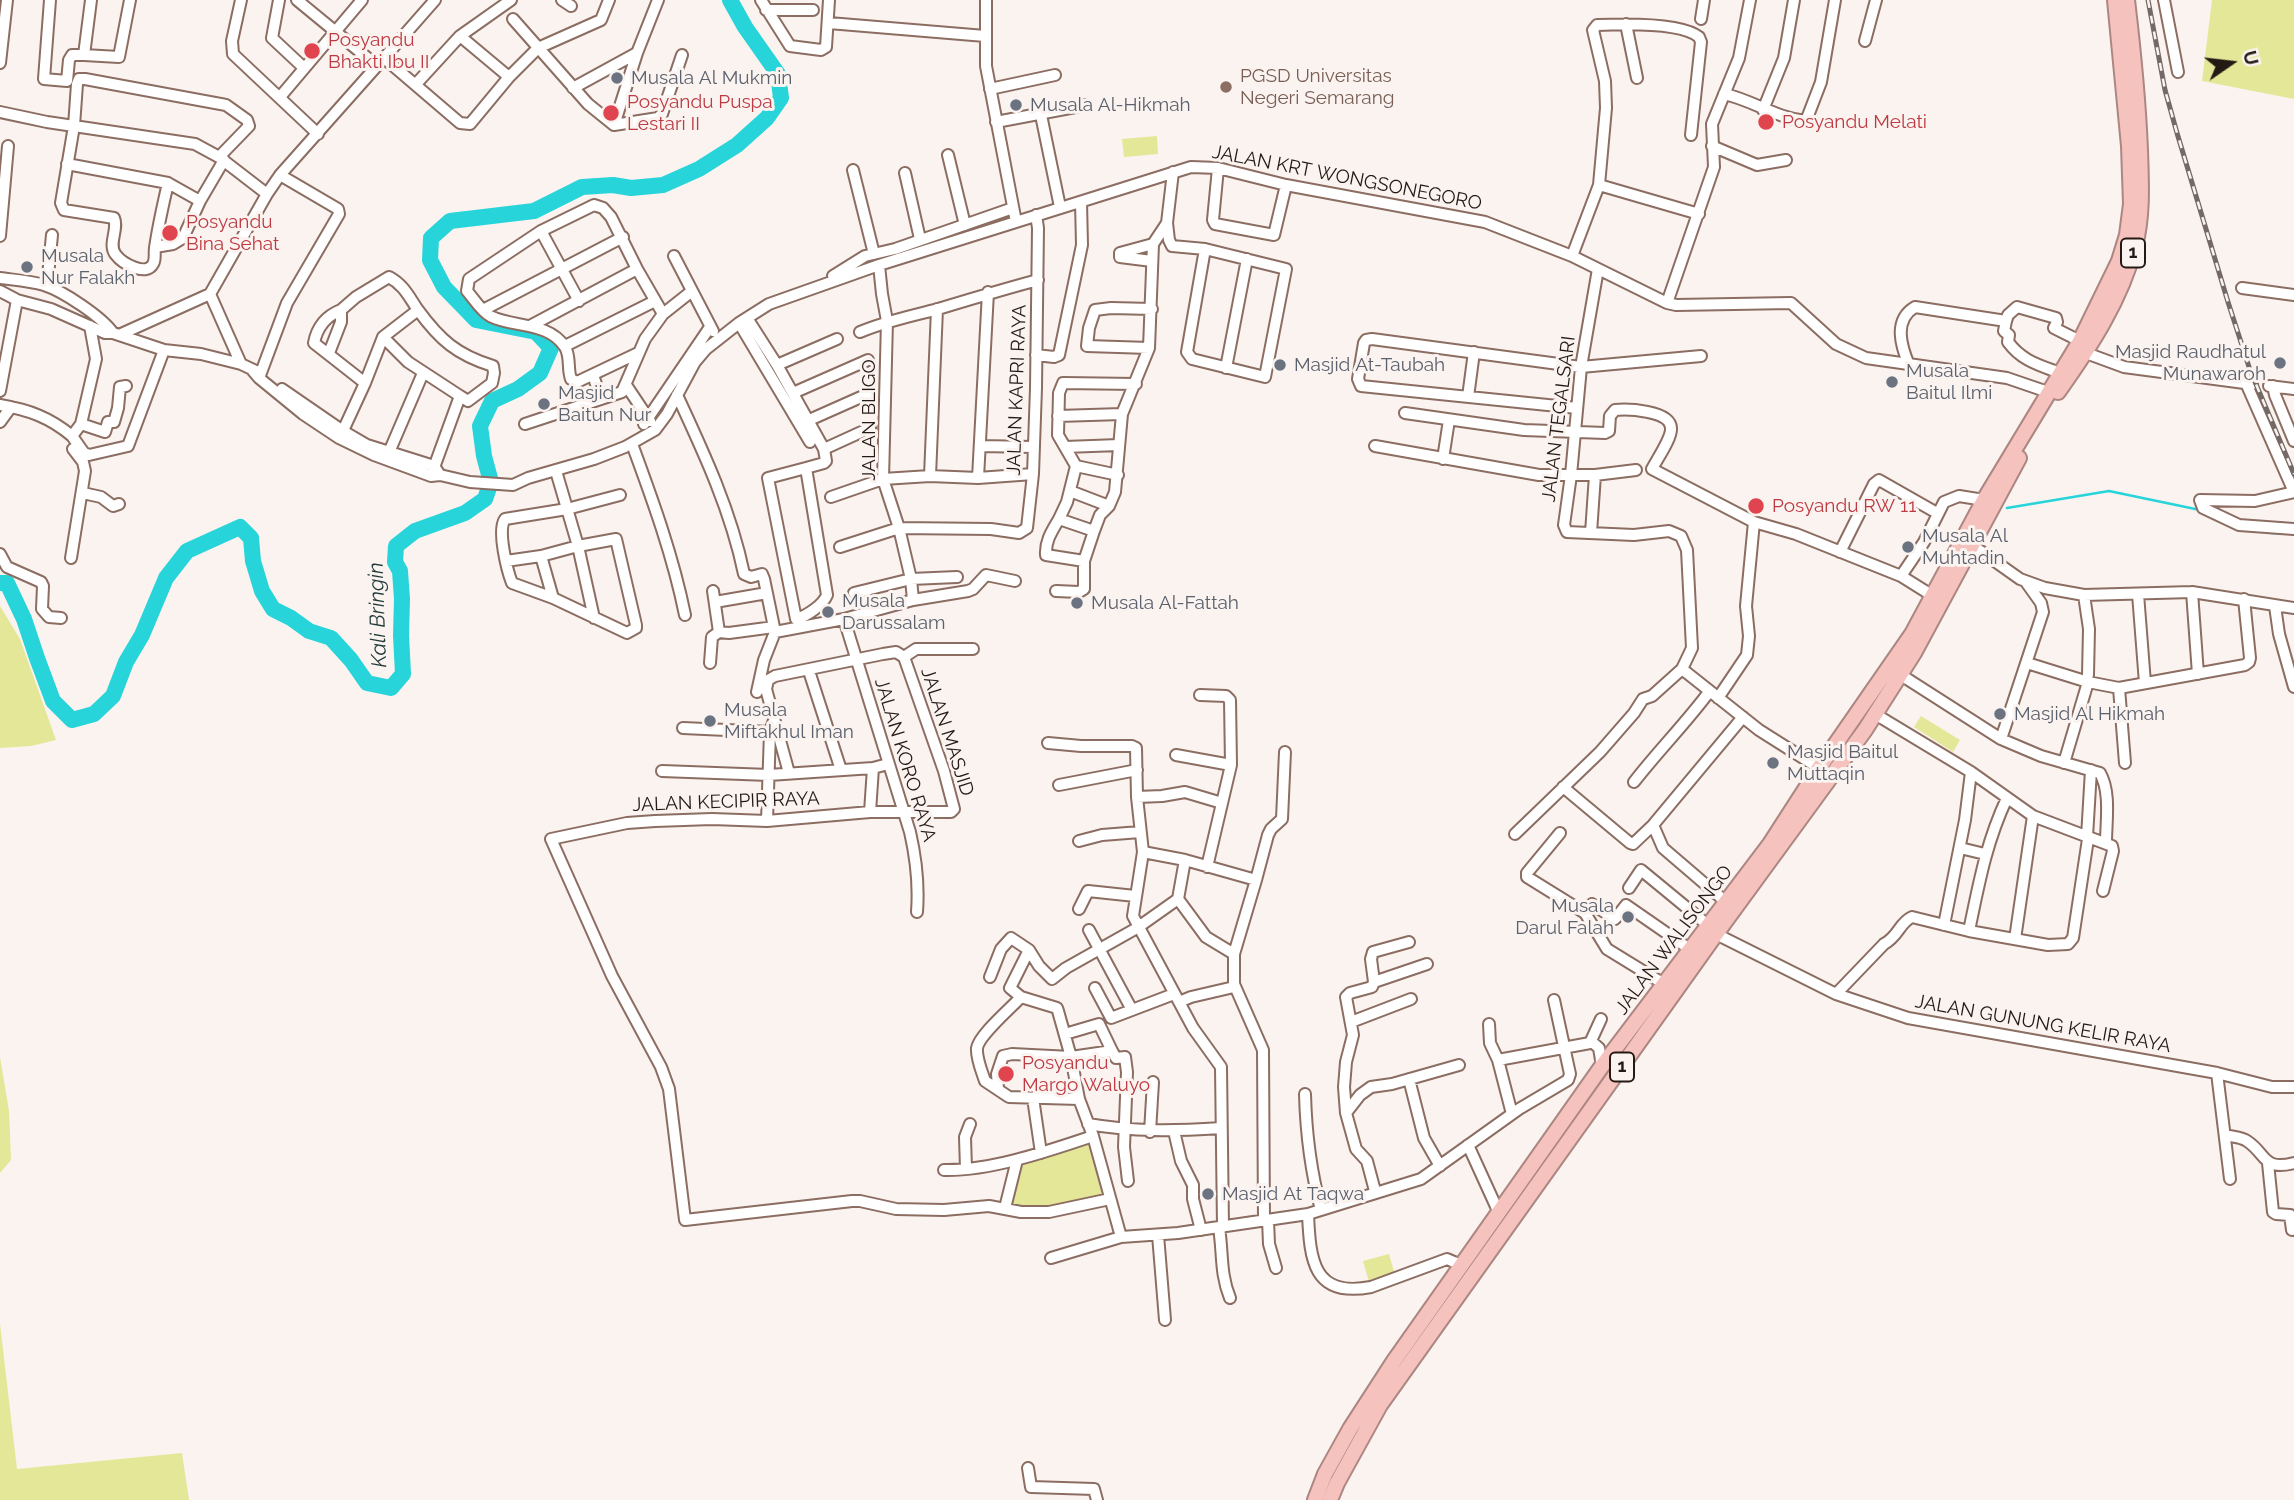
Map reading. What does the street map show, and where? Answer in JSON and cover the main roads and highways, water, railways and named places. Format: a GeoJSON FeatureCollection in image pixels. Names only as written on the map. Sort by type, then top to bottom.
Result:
{"type":"FeatureCollection","features":[{"type":"Feature","properties":{"kind":"highway","name":"1"},"geometry":{"type":"LineString","coordinates":[[2052,393],[2083,347],[2127,235],[2131,204],[2129,145],[2115,0]]}},
{"type":"Feature","properties":{"kind":"highway","name":"1"},"geometry":{"type":"LineString","coordinates":[[2052,393],[2060,373],[2106,318],[2135,246],[2140,219],[2141,178],[2138,94],[2127,0]]}},
{"type":"Feature","properties":{"kind":"highway","name":"JALAN WALISONGO"},"geometry":{"type":"LineString","coordinates":[[1331,1500],[1337,1483],[1380,1405],[1713,930],[1875,714],[1901,675],[1972,545],[2011,464],[2052,393]]}},
{"type":"Feature","properties":{"kind":"highway","name":"JALAN WALISONGO"},"geometry":{"type":"LineString","coordinates":[[1315,1500],[1325,1474],[1350,1429],[1394,1361],[1602,1066],[1691,950],[1713,930],[1726,902],[1770,844],[1912,634],[1984,500],[2011,464]]}},
{"type":"Feature","properties":{"kind":"waterway","name":"Kali Bringin"},"geometry":{"type":"LineString","coordinates":[[0,583],[7,583],[24,619],[53,701],[72,720],[94,714],[113,696],[166,578],[187,551],[240,527],[251,538],[253,561],[262,591],[273,609],[309,631],[331,638],[367,683],[391,688],[403,674],[402,599],[400,571],[395,562],[396,546],[415,531],[465,513],[485,499],[491,482],[480,426],[492,401],[518,389],[540,373],[551,348],[536,332],[476,320],[444,287],[430,260],[431,238],[450,221],[534,211],[582,187],[613,185],[631,188],[663,185],[699,169],[737,145],[767,118],[781,98],[778,74],[745,27],[730,0]]}},
{"type":"Feature","properties":{"kind":"waterway"},"geometry":{"type":"LineString","coordinates":[[2007,508],[2109,491],[2200,510]]}},
{"type":"Feature","properties":{"kind":"waterway"},"geometry":{"type":"LineString","coordinates":[[2271,533],[2294,534]]}},
{"type":"Feature","properties":{"kind":"railway"},"geometry":{"type":"LineString","coordinates":[[2148,0],[2165,90],[2228,302],[2250,370],[2294,474]]}},
{"type":"Feature","properties":{"kind":"place","name":"Posyandu Bhakti Ibu II"},"geometry":{"type":"Point","coordinates":[312,51]}},
{"type":"Feature","properties":{"kind":"place","name":"Musala Al Mukmin"},"geometry":{"type":"Point","coordinates":[617,78]}},
{"type":"Feature","properties":{"kind":"place","name":"PGSD Universitas Negeri Semarang"},"geometry":{"type":"Point","coordinates":[1226,87]}},
{"type":"Feature","properties":{"kind":"place","name":"Musala Al-Hikmah"},"geometry":{"type":"Point","coordinates":[1016,105]}},
{"type":"Feature","properties":{"kind":"place","name":"Posyandu Puspa Lestari II"},"geometry":{"type":"Point","coordinates":[611,113]}},
{"type":"Feature","properties":{"kind":"place","name":"Posyandu Melati"},"geometry":{"type":"Point","coordinates":[1766,122]}},
{"type":"Feature","properties":{"kind":"place","name":"Posyandu Bina Sehat"},"geometry":{"type":"Point","coordinates":[170,233]}},
{"type":"Feature","properties":{"kind":"place","name":"Musala Nur Falakh"},"geometry":{"type":"Point","coordinates":[27,267]}},
{"type":"Feature","properties":{"kind":"place","name":"Masjid Raudhatul Munawaroh"},"geometry":{"type":"Point","coordinates":[2280,363]}},
{"type":"Feature","properties":{"kind":"place","name":"Masjid At-Taubah"},"geometry":{"type":"Point","coordinates":[1280,365]}},
{"type":"Feature","properties":{"kind":"place","name":"Musala Baitul Ilmi"},"geometry":{"type":"Point","coordinates":[1892,382]}},
{"type":"Feature","properties":{"kind":"place","name":"Masjid Baitun Nur"},"geometry":{"type":"Point","coordinates":[544,404]}},
{"type":"Feature","properties":{"kind":"place","name":"Posyandu RW 11"},"geometry":{"type":"Point","coordinates":[1756,506]}},
{"type":"Feature","properties":{"kind":"place","name":"Musala Al Muhtadin"},"geometry":{"type":"Point","coordinates":[1908,547]}},
{"type":"Feature","properties":{"kind":"place","name":"Musala Al-Fattah"},"geometry":{"type":"Point","coordinates":[1077,603]}},
{"type":"Feature","properties":{"kind":"place","name":"Musala Darussalam"},"geometry":{"type":"Point","coordinates":[828,612]}},
{"type":"Feature","properties":{"kind":"place","name":"Masjid Al Hikmah"},"geometry":{"type":"Point","coordinates":[2000,714]}},
{"type":"Feature","properties":{"kind":"place","name":"Musala Miftakhul Iman"},"geometry":{"type":"Point","coordinates":[710,721]}},
{"type":"Feature","properties":{"kind":"place","name":"Masjid Baitul Muttaqin"},"geometry":{"type":"Point","coordinates":[1773,763]}},
{"type":"Feature","properties":{"kind":"place","name":"Musala Darul Falah"},"geometry":{"type":"Point","coordinates":[1628,917]}},
{"type":"Feature","properties":{"kind":"place","name":"Posyandu Margo Waluyo"},"geometry":{"type":"Point","coordinates":[1006,1074]}},
{"type":"Feature","properties":{"kind":"place","name":"Masjid At Taqwa"},"geometry":{"type":"Point","coordinates":[1208,1194]}}]}
